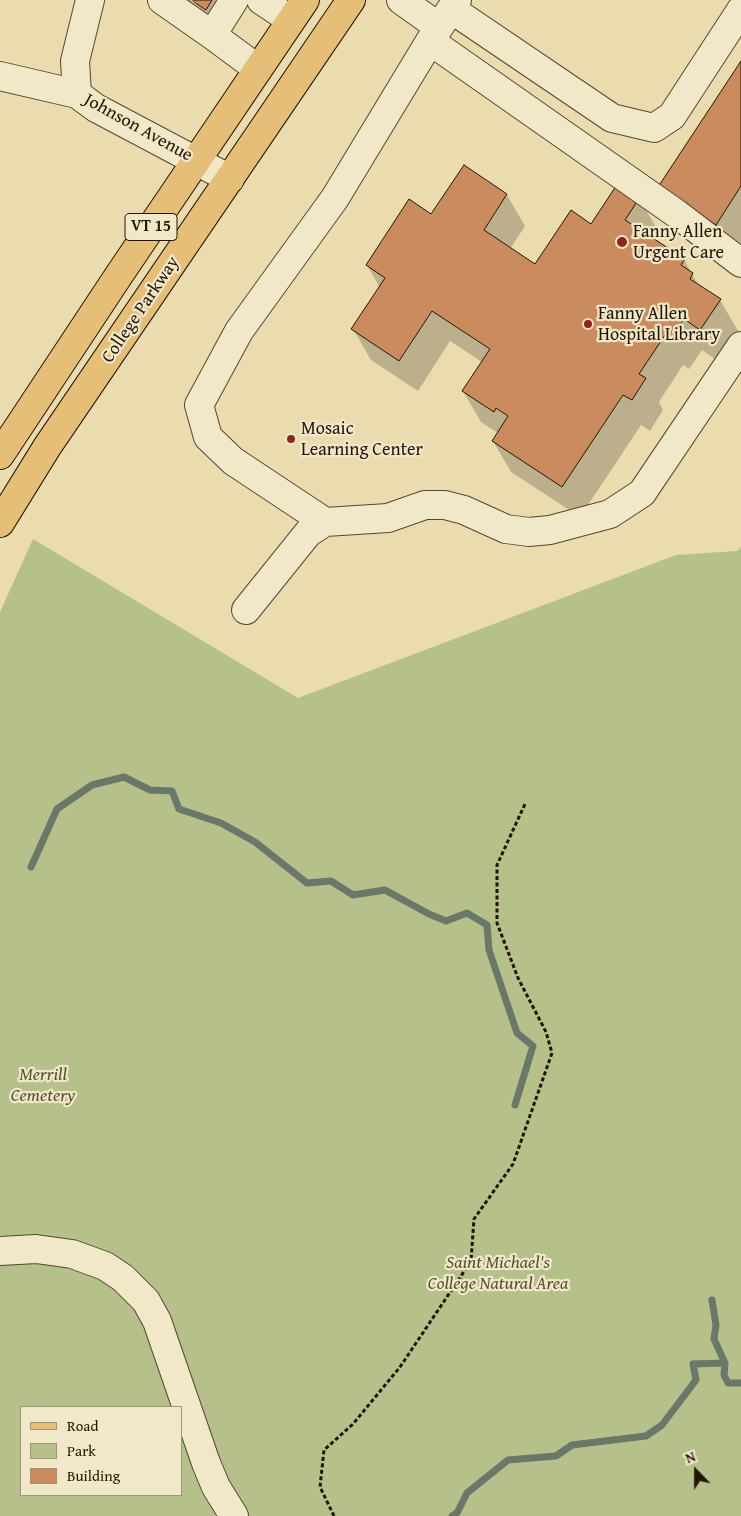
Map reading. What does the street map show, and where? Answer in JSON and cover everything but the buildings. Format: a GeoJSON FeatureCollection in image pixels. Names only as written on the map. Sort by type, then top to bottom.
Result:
{"type":"FeatureCollection","features":[{"type":"Feature","properties":{"kind":"main road","name":"College Parkway"},"geometry":{"type":"LineString","coordinates":[[0,523],[47,447],[351,0]]}},
{"type":"Feature","properties":{"kind":"main road","name":"VT 15"},"geometry":{"type":"LineString","coordinates":[[0,455],[298,10]]}},
{"type":"Feature","properties":{"kind":"street","name":"Johnson Avenue"},"geometry":{"type":"LineString","coordinates":[[90,0],[75,61],[76,94],[96,108],[230,179]]}},
{"type":"Feature","properties":{"kind":"street"},"geometry":{"type":"LineString","coordinates":[[212,35],[234,0]]}},
{"type":"Feature","properties":{"kind":"street"},"geometry":{"type":"LineString","coordinates":[[261,0],[298,10]]}},
{"type":"Feature","properties":{"kind":"street"},"geometry":{"type":"LineString","coordinates":[[401,0],[444,19],[612,118],[654,128],[672,116],[741,10]]}},
{"type":"Feature","properties":{"kind":"street"},"geometry":{"type":"LineString","coordinates":[[172,3],[258,69]]}},
{"type":"Feature","properties":{"kind":"street"},"geometry":{"type":"LineString","coordinates":[[444,19],[668,208],[741,263]]}},
{"type":"Feature","properties":{"kind":"street"},"geometry":{"type":"LineString","coordinates":[[325,522],[233,461],[208,437],[199,405],[239,331],[335,198],[444,19]]}},
{"type":"Feature","properties":{"kind":"street"},"geometry":{"type":"LineString","coordinates":[[0,76],[76,94]]}},
{"type":"Feature","properties":{"kind":"street"},"geometry":{"type":"LineString","coordinates":[[246,610],[308,533],[325,522],[388,518],[425,505],[445,505],[464,510],[506,529],[529,532],[550,530],[610,514],[642,493],[741,346]]}},
{"type":"Feature","properties":{"kind":"street"},"geometry":{"type":"LineString","coordinates":[[0,1251],[36,1249],[80,1257],[105,1266],[123,1278],[146,1301],[157,1321],[206,1463],[216,1487],[234,1516]]}},
{"type":"Feature","properties":{"kind":"path"},"geometry":{"type":"LineString","coordinates":[[334,1516],[320,1487],[324,1450],[353,1424],[400,1367],[471,1261],[474,1219],[513,1164],[552,1053],[546,1032],[518,978],[497,923],[497,865],[525,804]]}},
{"type":"Feature","properties":{"kind":"green space"},"geometry":{"type":"Polygon","coordinates":[[[33,539],[298,698],[676,555],[737,551],[741,547],[741,1516],[0,1516],[0,612],[33,539]]]}},
{"type":"Feature","properties":{"kind":"waterway"},"geometry":{"type":"LineString","coordinates":[[31,867],[57,809],[92,785],[124,777],[150,790],[172,791],[179,809],[221,823],[255,842],[307,883],[331,881],[353,895],[385,890],[446,921],[467,913],[487,925],[489,950],[517,1033],[533,1046],[515,1105]]}},
{"type":"Feature","properties":{"kind":"waterway"},"geometry":{"type":"LineString","coordinates":[[712,1300],[716,1325],[714,1339],[725,1363],[724,1375],[728,1383],[741,1383]]}},
{"type":"Feature","properties":{"kind":"waterway"},"geometry":{"type":"LineString","coordinates":[[452,1516],[457,1513],[467,1493],[508,1460],[556,1456],[572,1445],[646,1436],[662,1425],[696,1380],[693,1364],[725,1363]]}},
{"type":"Feature","properties":{"kind":"place","name":"Fanny Allen Urgent Care"},"geometry":{"type":"Point","coordinates":[622,242]}},
{"type":"Feature","properties":{"kind":"place","name":"Fanny Allen Hospital Library"},"geometry":{"type":"Point","coordinates":[588,324]}},
{"type":"Feature","properties":{"kind":"place","name":"Mosaic Learning Center"},"geometry":{"type":"Point","coordinates":[291,439]}},
{"type":"Feature","properties":{"kind":"park label","name":"Merrill Cemetery"},"geometry":{"type":"Point","coordinates":[43,1085]}},
{"type":"Feature","properties":{"kind":"park label","name":"Saint Michael's College Natural Area"},"geometry":{"type":"Point","coordinates":[498,1273]}}]}
